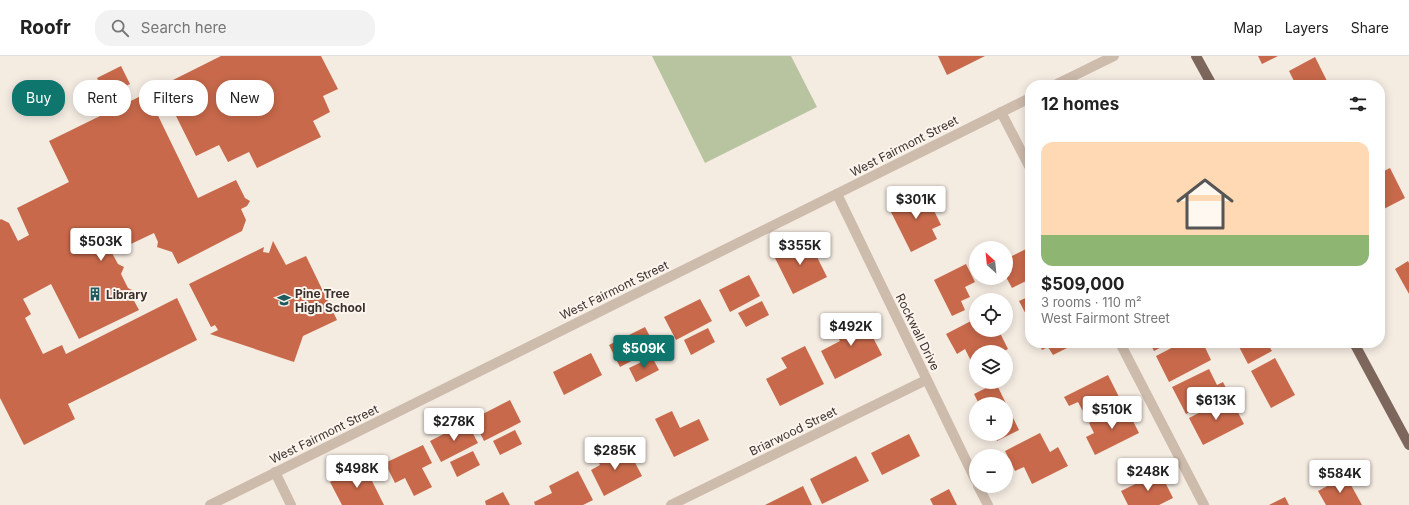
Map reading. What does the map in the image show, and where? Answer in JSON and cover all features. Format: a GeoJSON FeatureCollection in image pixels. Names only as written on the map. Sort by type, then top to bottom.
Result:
{"type":"FeatureCollection","features":[{"type":"Feature","properties":{"kind":"main road"},"geometry":{"type":"LineString","coordinates":[[1196,56],[1209,80]]}},
{"type":"Feature","properties":{"kind":"main road"},"geometry":{"type":"LineString","coordinates":[[1357,348],[1409,445]]}},
{"type":"Feature","properties":{"kind":"street"},"geometry":{"type":"LineString","coordinates":[[1066,80],[1114,56]]}},
{"type":"Feature","properties":{"kind":"street","name":"West Fairmont Street"},"geometry":{"type":"LineString","coordinates":[[210,505],[1025,100]]}},
{"type":"Feature","properties":{"kind":"street"},"geometry":{"type":"LineString","coordinates":[[1001,112],[1025,158]]}},
{"type":"Feature","properties":{"kind":"street","name":"Rockwall Drive"},"geometry":{"type":"LineString","coordinates":[[836,194],[969,467]]}},
{"type":"Feature","properties":{"kind":"street"},"geometry":{"type":"LineString","coordinates":[[1123,348],[1204,505]]}},
{"type":"Feature","properties":{"kind":"street","name":"Briarwood Street"},"geometry":{"type":"LineString","coordinates":[[671,505],[926,380]]}},
{"type":"Feature","properties":{"kind":"street"},"geometry":{"type":"LineString","coordinates":[[275,472],[291,505]]}},
{"type":"Feature","properties":{"kind":"street"},"geometry":{"type":"LineString","coordinates":[[982,493],[988,505]]}},
{"type":"Feature","properties":{"kind":"green space"},"geometry":{"type":"Polygon","coordinates":[[[652,56],[791,56],[817,107],[705,163],[652,56]]]}},
{"type":"Feature","properties":{"kind":"building"},"geometry":{"type":"Polygon","coordinates":[[[221,56],[321,56],[338,89],[323,96],[330,112],[313,121],[321,137],[257,168],[249,152],[228,162],[219,145],[196,156],[176,116],[208,116],[208,80],[173,80],[221,56]]]}},
{"type":"Feature","properties":{"kind":"building"},"geometry":{"type":"Polygon","coordinates":[[[938,56],[985,56],[947,75],[938,56]]]}},
{"type":"Feature","properties":{"kind":"building"},"geometry":{"type":"Polygon","coordinates":[[[1258,56],[1278,56],[1262,64],[1258,56]]]}},
{"type":"Feature","properties":{"kind":"building"},"geometry":{"type":"Polygon","coordinates":[[[1315,57],[1326,80],[1294,80],[1289,71],[1315,57]]]}},
{"type":"Feature","properties":{"kind":"building"},"geometry":{"type":"Polygon","coordinates":[[[121,66],[128,80],[98,80],[97,78],[121,66]]]}},
{"type":"Feature","properties":{"kind":"building"},"geometry":{"type":"Polygon","coordinates":[[[139,97],[139,116],[158,116],[198,198],[236,180],[245,198],[250,201],[247,206],[241,209],[246,220],[242,231],[178,264],[172,252],[157,247],[158,242],[154,233],[112,253],[118,264],[124,267],[121,274],[128,288],[134,291],[132,297],[139,310],[79,339],[51,284],[23,299],[31,314],[25,318],[43,354],[62,345],[66,354],[177,298],[197,340],[68,404],[75,419],[24,445],[0,398],[0,220],[1,219],[9,223],[18,241],[29,235],[17,208],[69,182],[49,141],[100,116],[131,116],[131,101],[139,97]]]}},
{"type":"Feature","properties":{"kind":"building"},"geometry":{"type":"Polygon","coordinates":[[[1390,168],[1405,198],[1385,208],[1385,170],[1390,168]]]}},
{"type":"Feature","properties":{"kind":"building"},"geometry":{"type":"Polygon","coordinates":[[[924,190],[941,225],[932,229],[937,239],[911,252],[889,208],[924,190]]]}},
{"type":"Feature","properties":{"kind":"building"},"geometry":{"type":"Polygon","coordinates":[[[807,237],[827,277],[793,294],[773,254],[807,237]]]}},
{"type":"Feature","properties":{"kind":"building"},"geometry":{"type":"Polygon","coordinates":[[[273,241],[286,265],[306,256],[337,320],[303,336],[294,362],[210,334],[218,330],[215,325],[211,327],[189,284],[264,247],[263,252],[269,253],[273,241]]]}},
{"type":"Feature","properties":{"kind":"building"},"geometry":{"type":"Polygon","coordinates":[[[1025,250],[1025,282],[1012,288],[1010,285],[1013,285],[1013,256],[1025,250]]]}},
{"type":"Feature","properties":{"kind":"building"},"geometry":{"type":"Polygon","coordinates":[[[1408,261],[1409,263],[1409,294],[1395,269],[1408,261]]]}},
{"type":"Feature","properties":{"kind":"building"},"geometry":{"type":"Polygon","coordinates":[[[966,264],[969,270],[969,285],[965,287],[969,297],[961,301],[965,310],[952,316],[934,280],[966,264]]]}},
{"type":"Feature","properties":{"kind":"building"},"geometry":{"type":"Polygon","coordinates":[[[749,275],[760,296],[730,312],[719,290],[749,275]]]}},
{"type":"Feature","properties":{"kind":"building"},"geometry":{"type":"Polygon","coordinates":[[[1025,298],[1025,312],[1019,301],[1025,298]]]}},
{"type":"Feature","properties":{"kind":"building"},"geometry":{"type":"Polygon","coordinates":[[[700,299],[712,321],[676,340],[664,317],[700,299]]]}},
{"type":"Feature","properties":{"kind":"building"},"geometry":{"type":"Polygon","coordinates":[[[762,301],[769,315],[746,327],[738,313],[762,301]]]}},
{"type":"Feature","properties":{"kind":"building"},"geometry":{"type":"Polygon","coordinates":[[[861,314],[882,355],[835,379],[821,351],[840,341],[833,328],[861,314]]]}},
{"type":"Feature","properties":{"kind":"building"},"geometry":{"type":"Polygon","coordinates":[[[969,322],[969,337],[1002,337],[1006,345],[969,345],[969,357],[965,349],[957,354],[946,334],[969,322]]]}},
{"type":"Feature","properties":{"kind":"building"},"geometry":{"type":"Polygon","coordinates":[[[645,327],[656,348],[620,367],[609,345],[645,327]]]}},
{"type":"Feature","properties":{"kind":"building"},"geometry":{"type":"Polygon","coordinates":[[[708,328],[715,342],[691,355],[684,340],[708,328]]]}},
{"type":"Feature","properties":{"kind":"building"},"geometry":{"type":"Polygon","coordinates":[[[805,346],[824,384],[780,406],[766,379],[787,368],[781,358],[805,346]]]}},
{"type":"Feature","properties":{"kind":"building"},"geometry":{"type":"Polygon","coordinates":[[[1049,348],[1067,348],[1053,355],[1049,348]]]}},
{"type":"Feature","properties":{"kind":"building"},"geometry":{"type":"Polygon","coordinates":[[[1152,348],[1160,348],[1154,351],[1152,348]]]}},
{"type":"Feature","properties":{"kind":"building"},"geometry":{"type":"Polygon","coordinates":[[[1171,348],[1205,348],[1211,360],[1169,382],[1156,356],[1171,348]]]}},
{"type":"Feature","properties":{"kind":"building"},"geometry":{"type":"Polygon","coordinates":[[[1240,348],[1270,348],[1272,351],[1248,364],[1240,348]]]}},
{"type":"Feature","properties":{"kind":"building"},"geometry":{"type":"Polygon","coordinates":[[[591,353],[602,375],[564,395],[553,372],[591,353]]]}},
{"type":"Feature","properties":{"kind":"building"},"geometry":{"type":"Polygon","coordinates":[[[652,357],[659,370],[636,382],[629,368],[652,357]]]}},
{"type":"Feature","properties":{"kind":"building"},"geometry":{"type":"Polygon","coordinates":[[[1275,358],[1295,395],[1271,408],[1251,371],[1275,358]]]}},
{"type":"Feature","properties":{"kind":"building"},"geometry":{"type":"Polygon","coordinates":[[[1209,369],[1217,385],[1223,382],[1228,392],[1186,414],[1172,387],[1209,369]]]}},
{"type":"Feature","properties":{"kind":"building"},"geometry":{"type":"Polygon","coordinates":[[[1108,375],[1121,401],[1087,419],[1078,402],[1069,406],[1064,397],[1108,375]]]}},
{"type":"Feature","properties":{"kind":"building"},"geometry":{"type":"Polygon","coordinates":[[[984,389],[999,389],[1003,397],[976,397],[974,394],[984,389]]]}},
{"type":"Feature","properties":{"kind":"building"},"geometry":{"type":"Polygon","coordinates":[[[1230,397],[1244,424],[1203,445],[1189,418],[1230,397]]]}},
{"type":"Feature","properties":{"kind":"building"},"geometry":{"type":"Polygon","coordinates":[[[510,400],[521,422],[484,441],[473,419],[510,400]]]}},
{"type":"Feature","properties":{"kind":"building"},"geometry":{"type":"Polygon","coordinates":[[[1125,405],[1139,433],[1095,455],[1086,437],[1094,433],[1089,423],[1125,405]]]}},
{"type":"Feature","properties":{"kind":"building"},"geometry":{"type":"Polygon","coordinates":[[[672,411],[680,428],[699,419],[709,440],[674,457],[655,419],[672,411]]]}},
{"type":"Feature","properties":{"kind":"building"},"geometry":{"type":"Polygon","coordinates":[[[1013,418],[1019,430],[1013,433],[1013,418]]]}},
{"type":"Feature","properties":{"kind":"building"},"geometry":{"type":"Polygon","coordinates":[[[467,422],[478,443],[441,462],[430,441],[467,422]]]}},
{"type":"Feature","properties":{"kind":"building"},"geometry":{"type":"Polygon","coordinates":[[[515,430],[522,444],[500,455],[493,441],[515,430]]]}},
{"type":"Feature","properties":{"kind":"building"},"geometry":{"type":"Polygon","coordinates":[[[1040,433],[1050,452],[1058,447],[1068,466],[1032,484],[1024,467],[1015,471],[1013,467],[1013,449],[1009,449],[1040,433]]]}},
{"type":"Feature","properties":{"kind":"building"},"geometry":{"type":"Polygon","coordinates":[[[909,434],[920,456],[882,475],[871,453],[909,434]]]}},
{"type":"Feature","properties":{"kind":"building"},"geometry":{"type":"Polygon","coordinates":[[[423,445],[432,463],[422,468],[432,487],[414,496],[405,478],[395,483],[385,463],[423,445]]]}},
{"type":"Feature","properties":{"kind":"building"},"geometry":{"type":"Polygon","coordinates":[[[615,447],[619,456],[629,451],[642,476],[604,496],[591,470],[600,465],[596,456],[615,447]]]}},
{"type":"Feature","properties":{"kind":"building"},"geometry":{"type":"Polygon","coordinates":[[[473,451],[480,465],[457,477],[450,462],[473,451]]]}},
{"type":"Feature","properties":{"kind":"building"},"geometry":{"type":"Polygon","coordinates":[[[856,456],[869,481],[822,504],[810,479],[856,456]]]}},
{"type":"Feature","properties":{"kind":"building"},"geometry":{"type":"Polygon","coordinates":[[[364,465],[384,505],[342,505],[330,482],[364,465]]]}},
{"type":"Feature","properties":{"kind":"building"},"geometry":{"type":"Polygon","coordinates":[[[578,471],[593,500],[583,505],[535,505],[534,502],[552,493],[549,486],[578,471]]]}},
{"type":"Feature","properties":{"kind":"building"},"geometry":{"type":"Polygon","coordinates":[[[1160,472],[1173,498],[1159,505],[1128,505],[1121,491],[1160,472]]]}},
{"type":"Feature","properties":{"kind":"building"},"geometry":{"type":"Polygon","coordinates":[[[1346,476],[1362,505],[1326,505],[1318,491],[1346,476]]]}},
{"type":"Feature","properties":{"kind":"building"},"geometry":{"type":"Polygon","coordinates":[[[803,486],[812,505],[765,505],[803,486]]]}},
{"type":"Feature","properties":{"kind":"building"},"geometry":{"type":"Polygon","coordinates":[[[949,489],[957,505],[933,505],[930,499],[949,489]]]}},
{"type":"Feature","properties":{"kind":"building"},"geometry":{"type":"Polygon","coordinates":[[[503,492],[510,505],[486,505],[485,501],[503,492]]]}},
{"type":"Feature","properties":{"kind":"building"},"geometry":{"type":"Polygon","coordinates":[[[1285,497],[1289,505],[1269,505],[1285,497]]]}},
{"type":"Feature","properties":{"kind":"place","name":"Library"},"geometry":{"type":"Point","coordinates":[95,294]}},
{"type":"Feature","properties":{"kind":"place","name":"Pine Tree High School"},"geometry":{"type":"Point","coordinates":[284,300]}}]}
